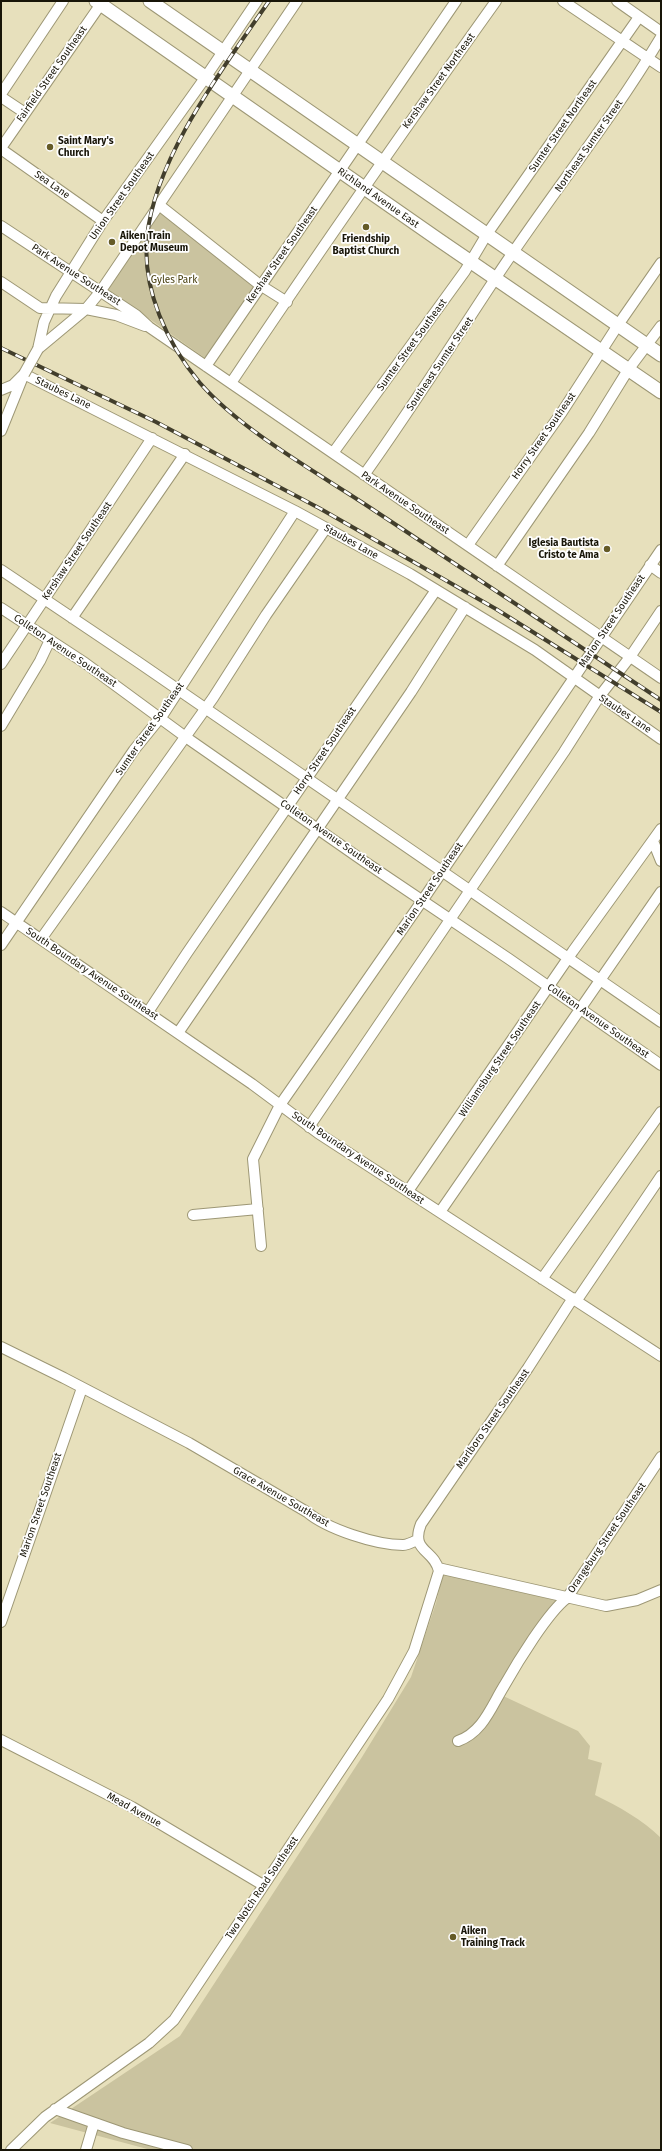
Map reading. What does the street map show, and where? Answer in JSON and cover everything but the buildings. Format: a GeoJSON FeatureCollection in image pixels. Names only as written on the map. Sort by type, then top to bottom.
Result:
{"type":"FeatureCollection","features":[{"type":"Feature","properties":{"kind":"main road"},"geometry":{"type":"LineString","coordinates":[[150,1],[661,355]]}},
{"type":"Feature","properties":{"kind":"main road","name":"Richland Avenue East"},"geometry":{"type":"LineString","coordinates":[[100,2],[205,78],[661,392]]}},
{"type":"Feature","properties":{"kind":"street"},"geometry":{"type":"LineString","coordinates":[[1,94],[63,1]]}},
{"type":"Feature","properties":{"kind":"street","name":"Union Street Southeast"},"geometry":{"type":"LineString","coordinates":[[1,431],[24,374],[38,349],[49,308],[104,221],[205,78],[257,1]]}},
{"type":"Feature","properties":{"kind":"street","name":"Union Street Southeast"},"geometry":{"type":"LineString","coordinates":[[38,349],[86,309],[100,292],[297,1]]}},
{"type":"Feature","properties":{"kind":"street"},"geometry":{"type":"LineString","coordinates":[[358,145],[456,1]]}},
{"type":"Feature","properties":{"kind":"street","name":"Kershaw Street Northeast"},"geometry":{"type":"LineString","coordinates":[[381,162],[496,1]]}},
{"type":"Feature","properties":{"kind":"street"},"geometry":{"type":"LineString","coordinates":[[563,1],[661,67]]}},
{"type":"Feature","properties":{"kind":"street"},"geometry":{"type":"LineString","coordinates":[[617,1],[661,32]]}},
{"type":"Feature","properties":{"kind":"street","name":"Fairfield Street Southeast"},"geometry":{"type":"LineString","coordinates":[[1,148],[100,2]]}},
{"type":"Feature","properties":{"kind":"street","name":"Sumter Street Northeast"},"geometry":{"type":"LineString","coordinates":[[487,234],[639,17]]}},
{"type":"Feature","properties":{"kind":"street","name":"Northeast Sumter Street"},"geometry":{"type":"LineString","coordinates":[[514,253],[661,37]]}},
{"type":"Feature","properties":{"kind":"street"},"geometry":{"type":"LineString","coordinates":[[1,97],[25,113]]}},
{"type":"Feature","properties":{"kind":"street","name":"Kershaw Street Southeast"},"geometry":{"type":"LineString","coordinates":[[206,366],[260,285],[358,145]]}},
{"type":"Feature","properties":{"kind":"street","name":"Sea Lane"},"geometry":{"type":"LineString","coordinates":[[1,148],[104,221]]}},
{"type":"Feature","properties":{"kind":"street"},"geometry":{"type":"LineString","coordinates":[[231,383],[381,162]]}},
{"type":"Feature","properties":{"kind":"street"},"geometry":{"type":"LineString","coordinates":[[159,205],[260,285],[287,302]]}},
{"type":"Feature","properties":{"kind":"street","name":"Park Avenue Southeast"},"geometry":{"type":"LineString","coordinates":[[1,226],[136,315],[149,327],[661,678]]}},
{"type":"Feature","properties":{"kind":"street","name":"Sumter Street Southeast"},"geometry":{"type":"LineString","coordinates":[[333,453],[470,261],[487,234]]}},
{"type":"Feature","properties":{"kind":"street","name":"Southeast Sumter Street"},"geometry":{"type":"LineString","coordinates":[[364,475],[422,392],[496,278],[514,253]]}},
{"type":"Feature","properties":{"kind":"street","name":"Horry Street Southeast"},"geometry":{"type":"LineString","coordinates":[[468,546],[562,412],[618,325],[661,263]]}},
{"type":"Feature","properties":{"kind":"street","name":"Park Avenue Southeast"},"geometry":{"type":"LineString","coordinates":[[1,282],[40,308],[86,309],[116,315],[149,327]]}},
{"type":"Feature","properties":{"kind":"street"},"geometry":{"type":"LineString","coordinates":[[497,566],[589,433],[628,370],[661,326]]}},
{"type":"Feature","properties":{"kind":"street","name":"Union Street Southeast"},"geometry":{"type":"LineString","coordinates":[[1,390],[12,385],[24,374]]}},
{"type":"Feature","properties":{"kind":"street","name":"Staubes Lane"},"geometry":{"type":"LineString","coordinates":[[24,374],[185,454],[295,511],[436,590],[536,650],[599,697],[661,739]]}},
{"type":"Feature","properties":{"kind":"street","name":"Kershaw Street Southeast"},"geometry":{"type":"LineString","coordinates":[[1,664],[152,438]]}},
{"type":"Feature","properties":{"kind":"street"},"geometry":{"type":"LineString","coordinates":[[72,618],[185,454]]}},
{"type":"Feature","properties":{"kind":"street","name":"Sumter Street Southeast"},"geometry":{"type":"LineString","coordinates":[[1,945],[134,750],[160,718],[295,511]]}},
{"type":"Feature","properties":{"kind":"street"},"geometry":{"type":"LineString","coordinates":[[41,939],[205,710],[266,615],[326,528]]}},
{"type":"Feature","properties":{"kind":"street","name":"Marion Street Southeast"},"geometry":{"type":"LineString","coordinates":[[261,1246],[253,1159],[280,1105],[422,901],[574,678],[600,637],[661,550]]}},
{"type":"Feature","properties":{"kind":"street"},"geometry":{"type":"LineString","coordinates":[[650,565],[661,573]]}},
{"type":"Feature","properties":{"kind":"street"},"geometry":{"type":"LineString","coordinates":[[1,570],[661,1022]]}},
{"type":"Feature","properties":{"kind":"street","name":"Horry Street Southeast"},"geometry":{"type":"LineString","coordinates":[[148,1012],[191,946],[288,808],[306,778],[436,590]]}},
{"type":"Feature","properties":{"kind":"street"},"geometry":{"type":"LineString","coordinates":[[178,1032],[410,692],[465,607]]}},
{"type":"Feature","properties":{"kind":"street","name":"Colleton Avenue Southeast"},"geometry":{"type":"LineString","coordinates":[[1,608],[50,640],[449,920],[661,1065]]}},
{"type":"Feature","properties":{"kind":"street"},"geometry":{"type":"LineString","coordinates":[[309,1126],[564,752],[599,697],[630,657],[661,611]]}},
{"type":"Feature","properties":{"kind":"street"},"geometry":{"type":"LineString","coordinates":[[1,726],[40,661],[50,640]]}},
{"type":"Feature","properties":{"kind":"street","name":"Williamsburg Street Southeast"},"geometry":{"type":"LineString","coordinates":[[408,1191],[569,958],[661,830]]}},
{"type":"Feature","properties":{"kind":"street"},"geometry":{"type":"LineString","coordinates":[[653,841],[661,861]]}},
{"type":"Feature","properties":{"kind":"street"},"geometry":{"type":"LineString","coordinates":[[440,1212],[661,892]]}},
{"type":"Feature","properties":{"kind":"street","name":"South Boundary Avenue Southeast"},"geometry":{"type":"LineString","coordinates":[[1,912],[178,1032],[309,1126],[661,1356]]}},
{"type":"Feature","properties":{"kind":"street"},"geometry":{"type":"LineString","coordinates":[[542,1279],[661,1112]]}},
{"type":"Feature","properties":{"kind":"street","name":"Marlboro Street Southeast"},"geometry":{"type":"LineString","coordinates":[[417,1540],[421,1524],[661,1176]]}},
{"type":"Feature","properties":{"kind":"street"},"geometry":{"type":"LineString","coordinates":[[193,1215],[258,1209]]}},
{"type":"Feature","properties":{"kind":"street","name":"Grace Avenue Southeast"},"geometry":{"type":"LineString","coordinates":[[1,1347],[189,1443],[307,1512],[314,1518],[332,1527],[353,1535],[383,1542],[404,1545],[417,1540]]}},
{"type":"Feature","properties":{"kind":"street","name":"Marion Street Southeast"},"geometry":{"type":"LineString","coordinates":[[1,1622],[82,1388]]}},
{"type":"Feature","properties":{"kind":"street","name":"Orangeburg Street Southeast"},"geometry":{"type":"LineString","coordinates":[[458,1741],[468,1738],[482,1724],[529,1648],[558,1605],[567,1598],[661,1457]]}},
{"type":"Feature","properties":{"kind":"street"},"geometry":{"type":"LineString","coordinates":[[417,1540],[418,1544],[435,1561],[438,1568],[606,1606],[620,1604],[661,1590]]}},
{"type":"Feature","properties":{"kind":"street","name":"Two Notch Road Southeast"},"geometry":{"type":"LineString","coordinates":[[11,2150],[32,2128],[55,2110],[149,2043],[166,2029],[180,2012],[388,1699],[414,1651],[435,1585],[438,1568]]}},
{"type":"Feature","properties":{"kind":"street","name":"Mead Avenue"},"geometry":{"type":"LineString","coordinates":[[1,1740],[132,1807],[263,1885]]}},
{"type":"Feature","properties":{"kind":"street"},"geometry":{"type":"LineString","coordinates":[[55,2110],[187,2150]]}},
{"type":"Feature","properties":{"kind":"street"},"geometry":{"type":"LineString","coordinates":[[86,2150],[94,2123]]}},
{"type":"Feature","properties":{"kind":"green space","name":"Gyles Park"},"geometry":{"type":"Polygon","coordinates":[[[161,212],[255,285],[205,358],[107,289],[161,212]]]}},
{"type":"Feature","properties":{"kind":"green space","name":"Aiken Training Track"},"geometry":{"type":"Polygon","coordinates":[[[443,1574],[559,1601],[499,1694],[578,1731],[590,1746],[588,1759],[602,1763],[595,1795],[638,1819],[661,1838],[661,2150],[151,2150],[50,2123],[180,2036],[362,1757],[411,1677],[436,1603],[443,1574]]]}},
{"type":"Feature","properties":{"kind":"railway"},"geometry":{"type":"LineString","coordinates":[[269,1],[232,54],[194,114],[177,145],[163,176],[153,207],[147,237],[146,257],[149,276],[159,315],[177,351],[188,368],[216,400],[277,448],[363,503],[661,700]]}},
{"type":"Feature","properties":{"kind":"railway"},"geometry":{"type":"LineString","coordinates":[[1,348],[156,422],[319,508],[496,609],[661,712]]}},
{"type":"Feature","properties":{"kind":"place","name":"Saint Mary's Church"},"geometry":{"type":"Point","coordinates":[50,147]}},
{"type":"Feature","properties":{"kind":"place","name":"Friendship Baptist Church"},"geometry":{"type":"Point","coordinates":[366,227]}},
{"type":"Feature","properties":{"kind":"place","name":"Aiken Train Depot Museum"},"geometry":{"type":"Point","coordinates":[112,242]}},
{"type":"Feature","properties":{"kind":"place","name":"Iglesia Bautista Cristo te Ama"},"geometry":{"type":"Point","coordinates":[607,549]}},
{"type":"Feature","properties":{"kind":"place","name":"Aiken Training Track"},"geometry":{"type":"Point","coordinates":[453,1937]}}]}
